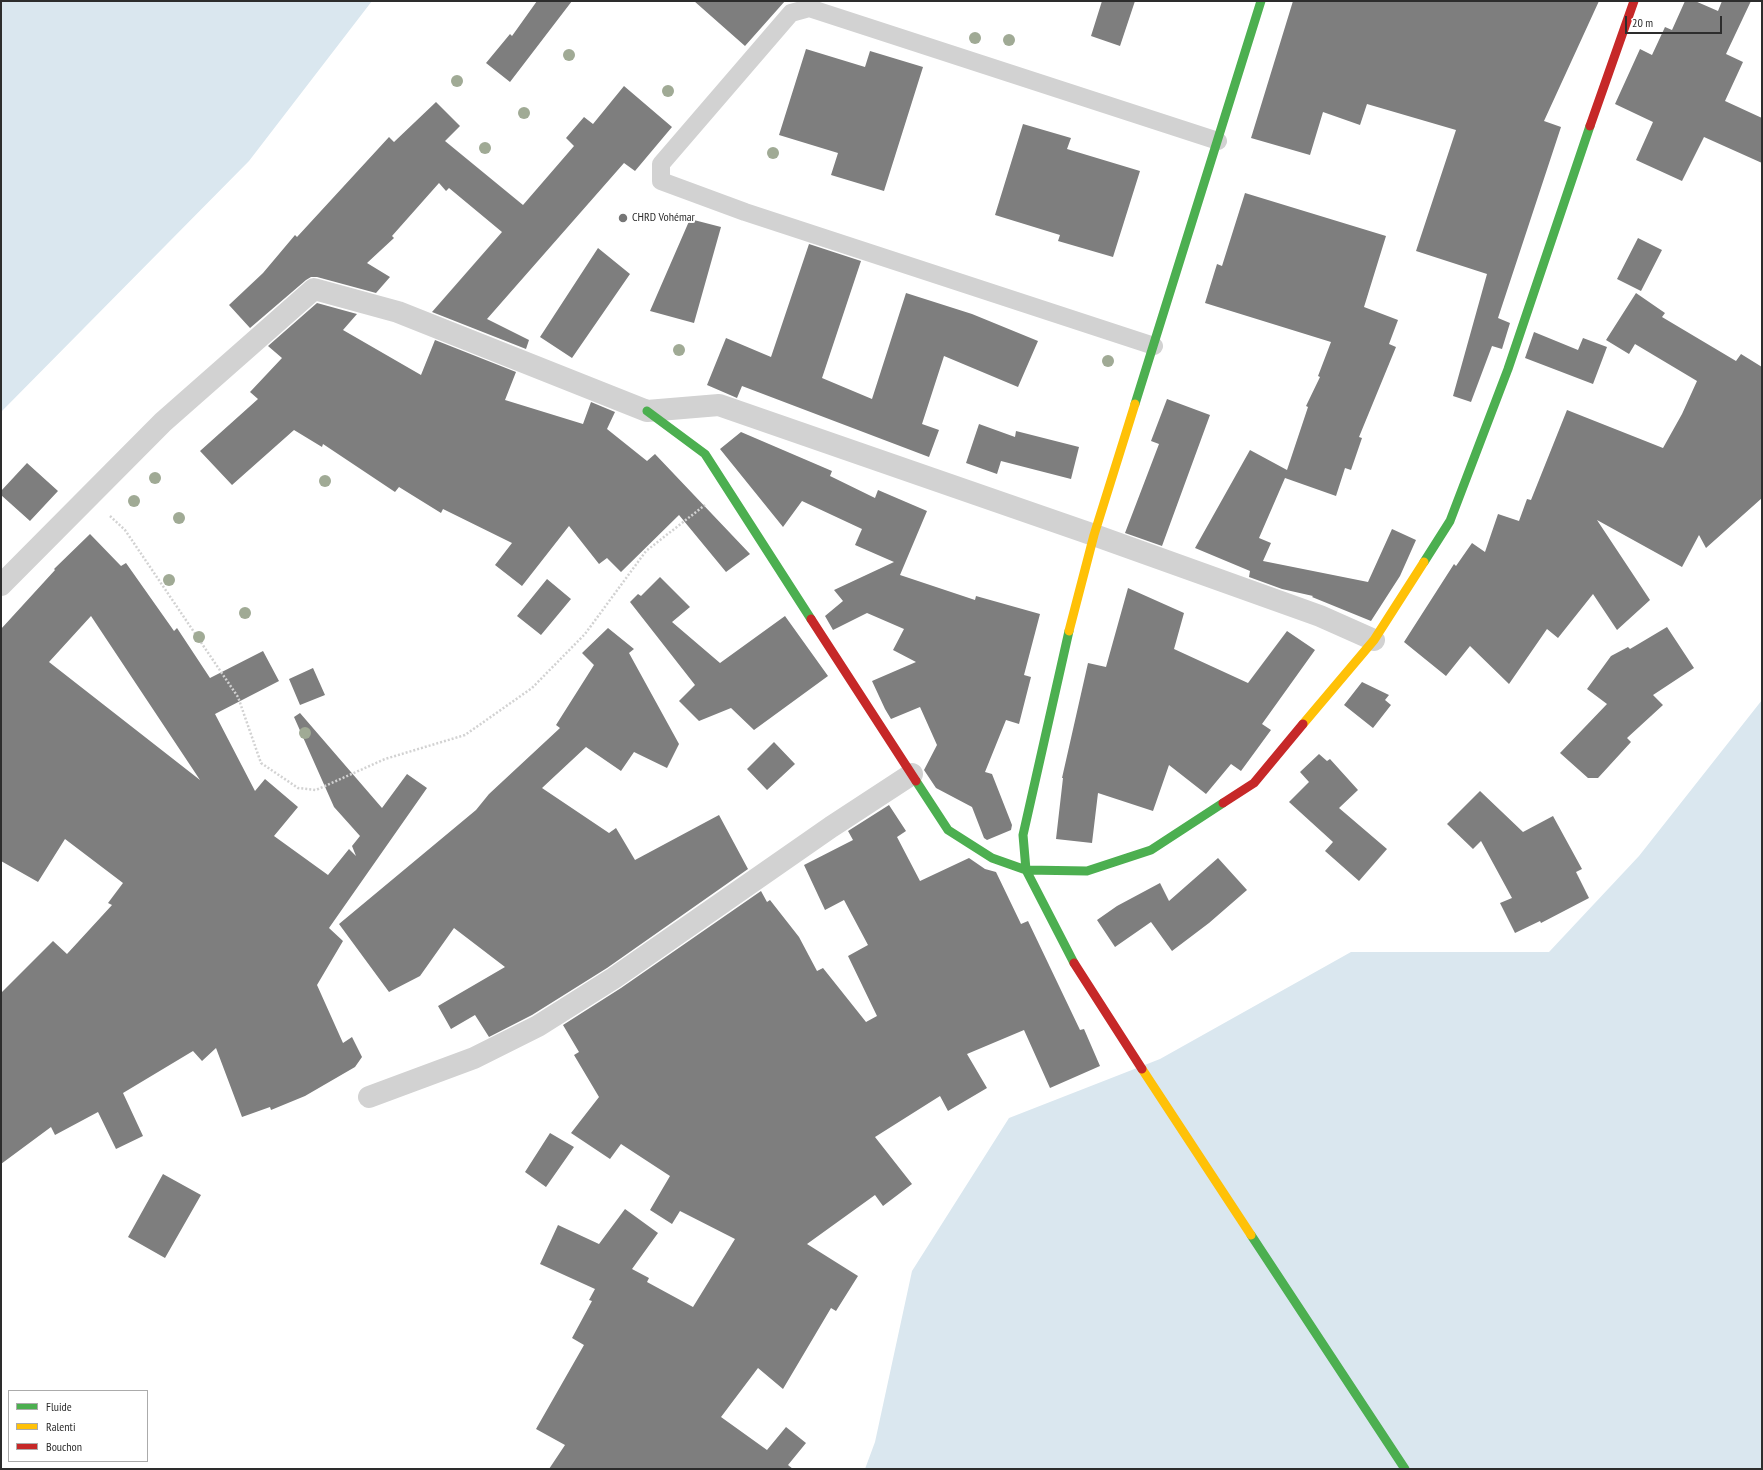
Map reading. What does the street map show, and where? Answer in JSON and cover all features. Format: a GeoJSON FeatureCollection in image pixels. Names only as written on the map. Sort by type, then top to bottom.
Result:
{"type":"FeatureCollection","features":[{"type":"Feature","properties":{"kind":"street"},"geometry":{"type":"LineString","coordinates":[[1261,1],[1094,535],[1066,644],[1023,834],[1026,870],[1075,966],[1405,1469]]}},
{"type":"Feature","properties":{"kind":"street"},"geometry":{"type":"LineString","coordinates":[[1,584],[163,422],[314,289],[398,312],[647,411],[705,454],[948,830],[992,858],[1026,870],[1087,871],[1151,850],[1254,783],[1374,640],[1450,521],[1508,369],[1608,70],[1634,1]]}},
{"type":"Feature","properties":{"kind":"street"},"geometry":{"type":"LineString","coordinates":[[647,411],[719,405],[1094,535],[1320,616],[1374,640]]}},
{"type":"Feature","properties":{"kind":"street"},"geometry":{"type":"LineString","coordinates":[[369,1098],[474,1058],[538,1026],[614,978],[831,827],[912,774]]}},
{"type":"Feature","properties":{"kind":"lane"},"geometry":{"type":"LineString","coordinates":[[1154,346],[745,212],[661,181],[662,164],[791,13],[809,8],[1218,141]]}},
{"type":"Feature","properties":{"kind":"path"},"geometry":{"type":"LineString","coordinates":[[89,496],[125,530],[238,697],[261,763],[298,788],[316,790],[385,759],[465,735],[532,688],[585,634],[646,551],[728,488]]}},
{"type":"Feature","properties":{"kind":"shaded area"},"geometry":{"type":"Polygon","coordinates":[[[1,1],[372,1],[249,161],[1,412],[1,1]]]}},
{"type":"Feature","properties":{"kind":"shaded area"},"geometry":{"type":"Polygon","coordinates":[[[1762,700],[1762,1469],[865,1469],[875,1442],[912,1271],[1009,1118],[1160,1059],[1351,952],[1549,952],[1639,856],[1762,700]]]}},
{"type":"Feature","properties":{"kind":"building"},"geometry":{"type":"Polygon","coordinates":[[[537,1],[572,1],[510,82],[486,63],[510,34],[512,36],[537,1]]]}},
{"type":"Feature","properties":{"kind":"building"},"geometry":{"type":"Polygon","coordinates":[[[694,1],[785,1],[745,46],[694,1]]]}},
{"type":"Feature","properties":{"kind":"building"},"geometry":{"type":"Polygon","coordinates":[[[1102,1],[1135,1],[1120,46],[1091,36],[1102,1]]]}},
{"type":"Feature","properties":{"kind":"building"},"geometry":{"type":"Polygon","coordinates":[[[1293,1],[1599,1],[1544,121],[1561,127],[1498,318],[1510,323],[1502,349],[1492,346],[1471,402],[1453,396],[1487,274],[1416,251],[1456,130],[1367,104],[1360,125],[1323,112],[1310,155],[1251,138],[1293,1]]]}},
{"type":"Feature","properties":{"kind":"building"},"geometry":{"type":"Polygon","coordinates":[[[1685,1],[1695,1],[1718,11],[1722,1],[1751,1],[1726,54],[1743,62],[1725,101],[1762,118],[1762,163],[1704,137],[1682,181],[1636,160],[1653,122],[1615,104],[1640,49],[1652,55],[1665,27],[1672,30],[1685,1]]]}},
{"type":"Feature","properties":{"kind":"building"},"geometry":{"type":"Polygon","coordinates":[[[806,49],[865,67],[870,51],[923,67],[884,191],[831,175],[838,153],[779,135],[806,49]]]}},
{"type":"Feature","properties":{"kind":"building"},"geometry":{"type":"Polygon","coordinates":[[[624,86],[672,127],[635,171],[624,163],[487,319],[529,340],[526,349],[432,312],[502,232],[449,188],[446,191],[439,183],[392,236],[394,238],[367,263],[390,277],[376,293],[317,277],[311,277],[250,328],[229,305],[263,273],[295,235],[297,237],[389,137],[394,142],[436,102],[460,126],[445,141],[523,205],[574,146],[566,138],[584,117],[593,124],[624,86]]]}},
{"type":"Feature","properties":{"kind":"building"},"geometry":{"type":"Polygon","coordinates":[[[1023,124],[1071,138],[1067,149],[1140,171],[1113,257],[1058,241],[1060,235],[995,215],[1023,124]]]}},
{"type":"Feature","properties":{"kind":"building"},"geometry":{"type":"Polygon","coordinates":[[[1245,193],[1386,236],[1364,307],[1398,320],[1389,344],[1396,347],[1359,437],[1362,438],[1351,470],[1345,468],[1336,496],[1285,478],[1259,538],[1271,543],[1263,561],[1368,582],[1392,529],[1416,540],[1400,576],[1371,621],[1312,597],[1313,596],[1282,589],[1249,577],[1250,571],[1195,548],[1250,450],[1287,470],[1308,407],[1306,406],[1320,377],[1318,376],[1331,342],[1205,303],[1217,264],[1222,266],[1245,193]]]}},
{"type":"Feature","properties":{"kind":"building"},"geometry":{"type":"Polygon","coordinates":[[[690,219],[721,227],[694,323],[650,311],[690,219]]]}},
{"type":"Feature","properties":{"kind":"building"},"geometry":{"type":"Polygon","coordinates":[[[1638,238],[1662,250],[1641,291],[1617,279],[1638,238]]]}},
{"type":"Feature","properties":{"kind":"building"},"geometry":{"type":"Polygon","coordinates":[[[809,244],[861,261],[822,378],[872,399],[906,293],[972,314],[1038,341],[1018,387],[944,356],[922,424],[939,430],[929,457],[742,386],[737,398],[707,385],[726,338],[771,357],[809,244]]]}},
{"type":"Feature","properties":{"kind":"building"},"geometry":{"type":"Polygon","coordinates":[[[598,248],[630,274],[572,358],[540,337],[598,248]]]}},
{"type":"Feature","properties":{"kind":"building"},"geometry":{"type":"Polygon","coordinates":[[[1636,293],[1665,313],[1662,317],[1736,361],[1741,354],[1762,367],[1762,498],[1706,548],[1699,535],[1682,567],[1597,520],[1650,600],[1617,630],[1593,594],[1558,638],[1547,629],[1509,684],[1470,646],[1446,676],[1404,642],[1454,564],[1456,566],[1472,543],[1485,552],[1498,514],[1519,521],[1527,499],[1531,500],[1567,410],[1663,448],[1682,414],[1697,381],[1635,344],[1629,354],[1606,340],[1636,293]]]}},
{"type":"Feature","properties":{"kind":"building"},"geometry":{"type":"Polygon","coordinates":[[[317,303],[357,314],[343,330],[421,375],[435,340],[516,372],[505,400],[583,424],[591,402],[615,412],[607,429],[647,461],[655,454],[750,554],[726,572],[679,515],[621,572],[607,558],[599,564],[569,526],[522,586],[495,565],[512,543],[443,509],[441,513],[399,487],[395,492],[323,444],[322,447],[294,430],[232,485],[200,451],[258,399],[250,392],[282,358],[268,346],[317,303]]]}},
{"type":"Feature","properties":{"kind":"building"},"geometry":{"type":"Polygon","coordinates":[[[1534,332],[1578,350],[1583,338],[1607,347],[1593,384],[1525,358],[1534,332]]]}},
{"type":"Feature","properties":{"kind":"building"},"geometry":{"type":"Polygon","coordinates":[[[1167,399],[1210,415],[1162,546],[1125,533],[1159,444],[1151,441],[1167,399]]]}},
{"type":"Feature","properties":{"kind":"building"},"geometry":{"type":"Polygon","coordinates":[[[979,424],[1015,437],[1016,431],[1079,447],[1071,479],[1001,461],[997,474],[966,463],[979,424]]]}},
{"type":"Feature","properties":{"kind":"building"},"geometry":{"type":"Polygon","coordinates":[[[741,432],[832,471],[830,476],[875,498],[878,490],[927,511],[900,575],[975,600],[976,596],[1040,614],[1024,675],[1031,677],[1019,724],[1006,720],[985,772],[992,774],[1012,825],[1011,830],[987,840],[984,838],[972,807],[936,788],[924,770],[937,745],[920,707],[891,719],[885,709],[872,681],[916,662],[893,650],[904,629],[867,613],[833,630],[825,616],[843,601],[834,590],[894,562],[855,545],[862,529],[802,501],[783,527],[720,449],[741,432]]]}},
{"type":"Feature","properties":{"kind":"building"},"geometry":{"type":"Polygon","coordinates":[[[27,463],[58,491],[30,521],[1,495],[1,491],[27,463]]]}},
{"type":"Feature","properties":{"kind":"building"},"geometry":{"type":"Polygon","coordinates":[[[90,534],[121,566],[126,563],[174,631],[177,628],[210,678],[263,651],[279,681],[215,714],[255,791],[265,779],[298,807],[274,836],[328,875],[349,849],[356,856],[352,846],[360,836],[334,807],[294,717],[300,713],[382,808],[407,774],[427,788],[329,928],[343,941],[317,985],[343,1043],[352,1037],[362,1057],[355,1067],[305,1096],[271,1110],[270,1107],[242,1117],[216,1048],[202,1061],[193,1051],[123,1093],[143,1136],[116,1149],[98,1112],[55,1135],[51,1127],[1,1164],[1,993],[53,941],[67,954],[112,905],[108,903],[123,883],[65,839],[38,882],[1,861],[1,629],[55,570],[54,569],[90,534]],[[91,616],[49,662],[200,780],[91,616]]]}},
{"type":"Feature","properties":{"kind":"building"},"geometry":{"type":"Polygon","coordinates":[[[660,577],[690,607],[672,622],[720,663],[785,616],[828,676],[754,730],[731,708],[699,721],[679,701],[695,685],[630,602],[638,594],[641,596],[660,577]]]}},
{"type":"Feature","properties":{"kind":"building"},"geometry":{"type":"Polygon","coordinates":[[[547,579],[571,599],[541,635],[517,616],[547,579]]]}},
{"type":"Feature","properties":{"kind":"building"},"geometry":{"type":"Polygon","coordinates":[[[1128,588],[1184,613],[1174,649],[1248,683],[1287,631],[1315,650],[1262,724],[1271,730],[1241,771],[1231,764],[1206,794],[1169,765],[1153,811],[1098,793],[1092,843],[1056,839],[1062,778],[1088,663],[1106,667],[1128,588]]]}},
{"type":"Feature","properties":{"kind":"building"},"geometry":{"type":"Polygon","coordinates":[[[1667,627],[1694,668],[1653,695],[1663,705],[1627,738],[1631,742],[1598,778],[1588,778],[1560,753],[1607,704],[1587,689],[1611,656],[1628,647],[1630,649],[1667,627]]]}},
{"type":"Feature","properties":{"kind":"building"},"geometry":{"type":"Polygon","coordinates":[[[608,628],[634,649],[629,653],[679,744],[667,768],[634,752],[621,771],[586,747],[542,788],[609,833],[616,828],[635,860],[719,815],[748,869],[607,968],[532,1015],[489,1037],[475,1015],[451,1029],[438,1006],[505,967],[454,928],[420,976],[389,992],[339,924],[476,810],[489,794],[560,728],[556,725],[594,665],[582,653],[608,628]]]}},
{"type":"Feature","properties":{"kind":"building"},"geometry":{"type":"Polygon","coordinates":[[[313,668],[325,695],[300,705],[289,679],[313,668]]]}},
{"type":"Feature","properties":{"kind":"building"},"geometry":{"type":"Polygon","coordinates":[[[1362,682],[1389,695],[1385,700],[1391,705],[1373,728],[1344,705],[1362,682]]]}},
{"type":"Feature","properties":{"kind":"building"},"geometry":{"type":"Polygon","coordinates":[[[774,742],[795,764],[767,790],[747,769],[774,742]]]}},
{"type":"Feature","properties":{"kind":"building"},"geometry":{"type":"Polygon","coordinates":[[[1319,754],[1327,761],[1330,759],[1358,790],[1339,808],[1387,849],[1359,881],[1325,851],[1333,842],[1289,802],[1309,782],[1300,772],[1319,754]]]}},
{"type":"Feature","properties":{"kind":"building"},"geometry":{"type":"Polygon","coordinates":[[[1480,791],[1523,832],[1553,816],[1582,869],[1576,872],[1589,898],[1541,923],[1540,921],[1515,933],[1500,903],[1512,898],[1481,841],[1473,849],[1447,824],[1480,791]]]}},
{"type":"Feature","properties":{"kind":"building"},"geometry":{"type":"Polygon","coordinates":[[[889,805],[906,831],[897,837],[920,881],[969,858],[985,869],[996,872],[1021,924],[1028,921],[1080,1030],[1084,1029],[1100,1066],[1050,1088],[1024,1030],[967,1054],[987,1088],[948,1111],[940,1096],[875,1137],[912,1184],[883,1206],[875,1195],[807,1244],[858,1276],[836,1311],[831,1308],[783,1389],[758,1368],[721,1417],[767,1450],[786,1427],[806,1443],[788,1465],[793,1469],[549,1469],[565,1445],[536,1429],[584,1345],[572,1338],[592,1301],[589,1300],[595,1289],[540,1264],[558,1225],[599,1244],[625,1209],[658,1233],[632,1269],[649,1278],[647,1282],[693,1307],[735,1239],[680,1211],[672,1224],[650,1210],[670,1176],[621,1144],[610,1159],[571,1133],[599,1097],[574,1055],[579,1052],[563,1025],[621,988],[761,891],[767,902],[770,900],[799,937],[817,971],[823,968],[866,1022],[877,1016],[848,956],[868,945],[844,900],[825,910],[804,865],[853,840],[848,831],[889,805]]]}},
{"type":"Feature","properties":{"kind":"building"},"geometry":{"type":"Polygon","coordinates":[[[1218,858],[1247,890],[1209,923],[1172,951],[1151,922],[1115,947],[1097,920],[1117,906],[1160,883],[1169,901],[1218,858]]]}},
{"type":"Feature","properties":{"kind":"building"},"geometry":{"type":"Polygon","coordinates":[[[550,1133],[574,1147],[546,1187],[525,1172],[550,1133]]]}},
{"type":"Feature","properties":{"kind":"building"},"geometry":{"type":"Polygon","coordinates":[[[163,1174],[201,1195],[165,1258],[128,1237],[163,1174]]]}},
{"type":"Feature","properties":{"kind":"traffic: fast"},"geometry":{"type":"LineString","coordinates":[[1135,404],[1261,1]]}},
{"type":"Feature","properties":{"kind":"traffic: fast"},"geometry":{"type":"LineString","coordinates":[[1424,562],[1450,521],[1508,369],[1590,126]]}},
{"type":"Feature","properties":{"kind":"traffic: fast"},"geometry":{"type":"LineString","coordinates":[[647,411],[705,454],[811,619]]}},
{"type":"Feature","properties":{"kind":"traffic: fast"},"geometry":{"type":"LineString","coordinates":[[1069,631],[1023,835],[1026,870],[1074,963]]}},
{"type":"Feature","properties":{"kind":"traffic: fast"},"geometry":{"type":"LineString","coordinates":[[916,781],[948,830],[992,858],[1026,870],[1087,871],[1151,850],[1223,803]]}},
{"type":"Feature","properties":{"kind":"traffic: fast"},"geometry":{"type":"LineString","coordinates":[[1251,1235],[1405,1469]]}},
{"type":"Feature","properties":{"kind":"traffic: slow"},"geometry":{"type":"LineString","coordinates":[[1069,631],[1094,535],[1135,404]]}},
{"type":"Feature","properties":{"kind":"traffic: slow"},"geometry":{"type":"LineString","coordinates":[[1303,724],[1374,640],[1424,562]]}},
{"type":"Feature","properties":{"kind":"traffic: slow"},"geometry":{"type":"LineString","coordinates":[[1142,1069],[1251,1235]]}},
{"type":"Feature","properties":{"kind":"traffic: jam"},"geometry":{"type":"LineString","coordinates":[[1590,126],[1634,1]]}},
{"type":"Feature","properties":{"kind":"traffic: jam"},"geometry":{"type":"LineString","coordinates":[[811,619],[916,781]]}},
{"type":"Feature","properties":{"kind":"traffic: jam"},"geometry":{"type":"LineString","coordinates":[[1223,803],[1254,783],[1303,724]]}},
{"type":"Feature","properties":{"kind":"traffic: jam"},"geometry":{"type":"LineString","coordinates":[[1074,963],[1142,1069]]}},
{"type":"Feature","properties":{"kind":"place","name":"CHRD Vohémar"},"geometry":{"type":"Point","coordinates":[623,218]}}]}
